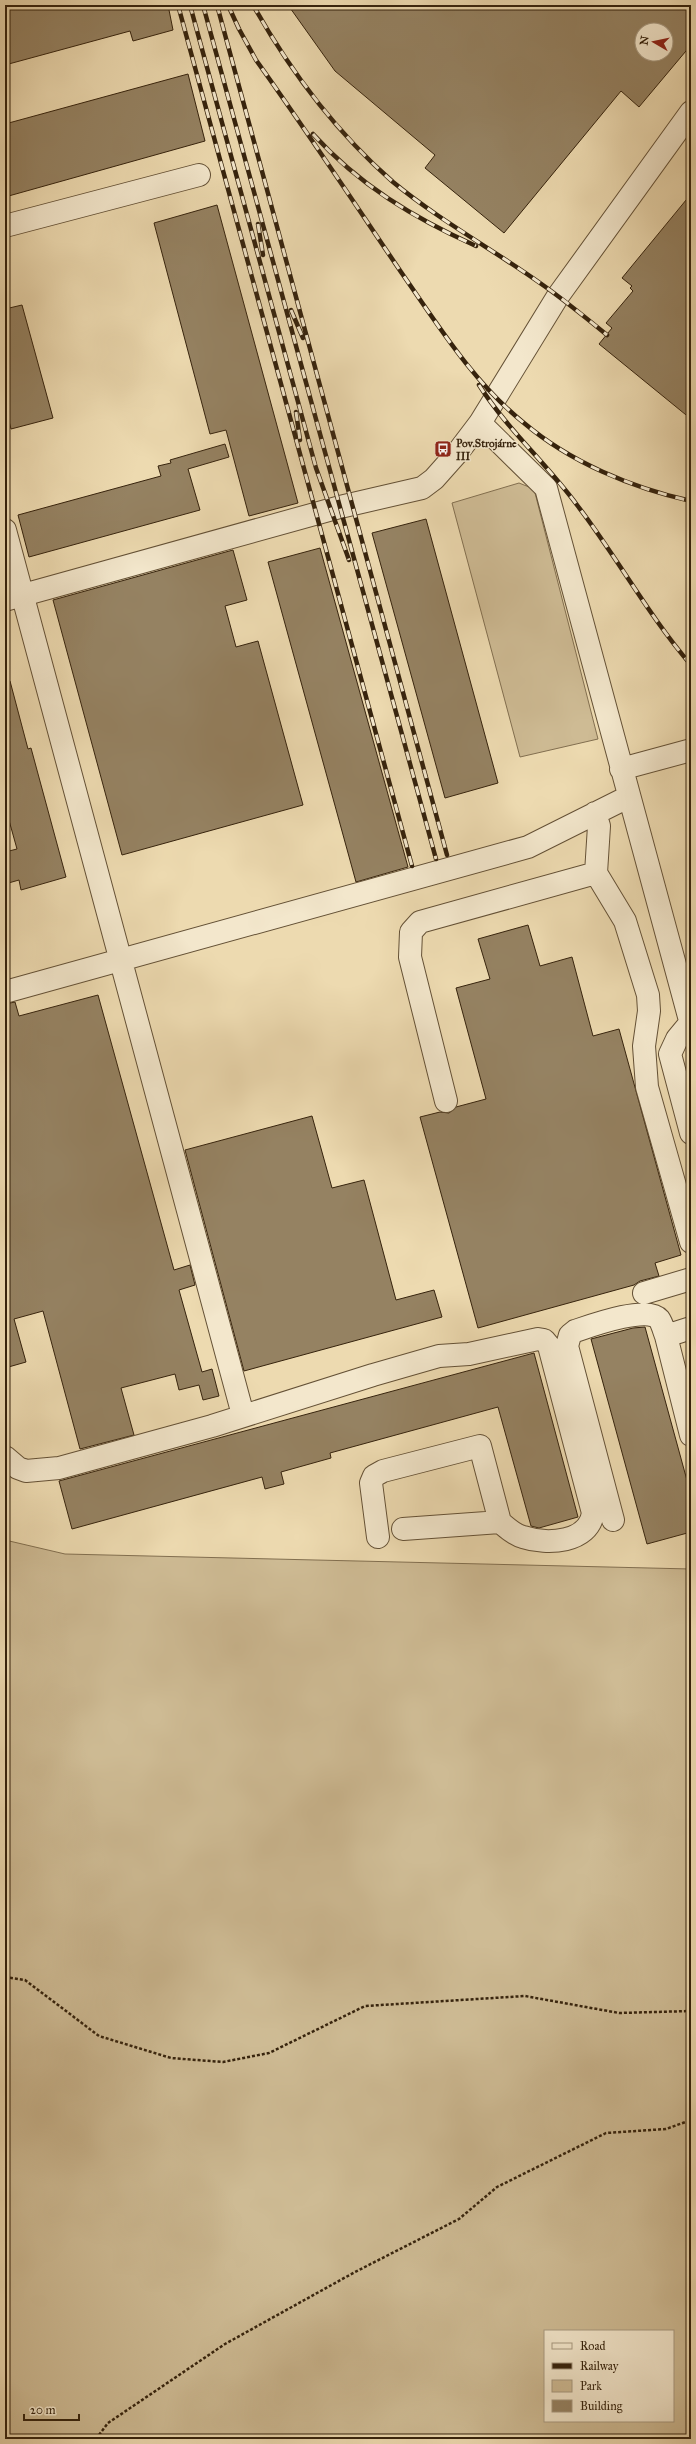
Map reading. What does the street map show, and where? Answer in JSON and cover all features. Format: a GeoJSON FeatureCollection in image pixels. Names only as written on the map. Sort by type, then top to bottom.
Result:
{"type":"FeatureCollection","features":[{"type":"Feature","properties":{"kind":"lane"},"geometry":{"type":"LineString","coordinates":[[14,597],[340,507],[412,492],[422,488],[434,479],[480,423],[558,296],[691,112]]}},
{"type":"Feature","properties":{"kind":"lane"},"geometry":{"type":"LineString","coordinates":[[5,226],[199,175]]}},
{"type":"Feature","properties":{"kind":"lane"},"geometry":{"type":"LineString","coordinates":[[480,423],[546,488],[628,797],[691,1023],[677,1039],[670,1054],[691,1133]]}},
{"type":"Feature","properties":{"kind":"lane"},"geometry":{"type":"LineString","coordinates":[[5,530],[14,597],[121,961],[243,1415]]}},
{"type":"Feature","properties":{"kind":"lane"},"geometry":{"type":"LineString","coordinates":[[621,769],[691,750]]}},
{"type":"Feature","properties":{"kind":"lane"},"geometry":{"type":"LineString","coordinates":[[5,992],[528,847],[628,797]]}},
{"type":"Feature","properties":{"kind":"lane"},"geometry":{"type":"LineString","coordinates":[[595,813],[599,826],[596,873],[625,921],[648,995],[649,1011],[644,1046],[647,1087],[691,1242]]}},
{"type":"Feature","properties":{"kind":"lane"},"geometry":{"type":"LineString","coordinates":[[446,1101],[410,957],[411,932],[420,922],[596,873]]}},
{"type":"Feature","properties":{"kind":"lane"},"geometry":{"type":"LineString","coordinates":[[644,1293],[691,1279]]}},
{"type":"Feature","properties":{"kind":"lane"},"geometry":{"type":"LineString","coordinates":[[613,1520],[567,1346],[570,1335],[575,1331],[640,1313],[652,1314],[659,1318],[666,1336],[691,1435]]}},
{"type":"Feature","properties":{"kind":"lane"},"geometry":{"type":"LineString","coordinates":[[666,1336],[691,1328]]}},
{"type":"Feature","properties":{"kind":"lane"},"geometry":{"type":"LineString","coordinates":[[5,1457],[18,1468],[26,1471],[53,1469],[212,1426],[243,1415],[439,1356],[469,1354],[538,1339],[544,1340],[549,1346],[593,1513],[592,1524],[584,1532],[566,1539],[540,1541],[521,1537],[500,1522],[403,1529]]}},
{"type":"Feature","properties":{"kind":"lane"},"geometry":{"type":"LineString","coordinates":[[378,1537],[371,1483],[374,1476],[383,1471],[480,1446],[500,1522]]}},
{"type":"Feature","properties":{"kind":"path"},"geometry":{"type":"LineString","coordinates":[[5,1977],[25,1980],[99,2036],[171,2058],[222,2062],[269,2053],[365,2006],[525,1996],[619,2013],[691,2011]]}},
{"type":"Feature","properties":{"kind":"path"},"geometry":{"type":"LineString","coordinates":[[96,2439],[108,2423],[225,2344],[355,2272],[459,2219],[497,2187],[606,2133],[666,2129],[691,2120]]}},
{"type":"Feature","properties":{"kind":"path"},"geometry":{"type":"LineString","coordinates":[[672,2439],[691,2435]]}},
{"type":"Feature","properties":{"kind":"path"},"geometry":{"type":"LineString","coordinates":[[577,2439],[581,2436],[601,2439]]}},
{"type":"Feature","properties":{"kind":"green space"},"geometry":{"type":"Polygon","coordinates":[[[519,483],[534,489],[598,739],[520,757],[452,503],[519,483]]]}},
{"type":"Feature","properties":{"kind":"green space"},"geometry":{"type":"Polygon","coordinates":[[[5,1540],[65,1554],[691,1569],[691,2439],[5,2439],[5,1540]]]}},
{"type":"Feature","properties":{"kind":"building"},"geometry":{"type":"Polygon","coordinates":[[[5,5],[168,5],[173,30],[133,41],[130,31],[5,65],[5,5]]]}},
{"type":"Feature","properties":{"kind":"building"},"geometry":{"type":"Polygon","coordinates":[[[288,5],[691,5],[691,45],[639,107],[621,91],[504,233],[425,168],[435,155],[335,71],[288,5]]]}},
{"type":"Feature","properties":{"kind":"building"},"geometry":{"type":"Polygon","coordinates":[[[188,74],[205,141],[5,197],[5,124],[188,74]]]}},
{"type":"Feature","properties":{"kind":"building"},"geometry":{"type":"Polygon","coordinates":[[[691,194],[691,419],[599,344],[612,328],[606,323],[633,291],[630,288],[632,286],[622,278],[691,194]]]}},
{"type":"Feature","properties":{"kind":"building"},"geometry":{"type":"Polygon","coordinates":[[[217,205],[298,503],[249,516],[226,430],[210,434],[154,223],[217,205]]]}},
{"type":"Feature","properties":{"kind":"building"},"geometry":{"type":"Polygon","coordinates":[[[22,305],[53,418],[11,429],[9,421],[5,422],[5,309],[22,305]]]}},
{"type":"Feature","properties":{"kind":"building"},"geometry":{"type":"Polygon","coordinates":[[[225,444],[229,457],[188,469],[200,510],[29,557],[18,515],[161,476],[158,466],[171,463],[170,460],[225,444]]]}},
{"type":"Feature","properties":{"kind":"building"},"geometry":{"type":"Polygon","coordinates":[[[426,519],[498,783],[445,798],[372,533],[426,519]]]}},
{"type":"Feature","properties":{"kind":"building"},"geometry":{"type":"Polygon","coordinates":[[[320,548],[408,867],[356,882],[268,562],[320,548]]]}},
{"type":"Feature","properties":{"kind":"building"},"geometry":{"type":"Polygon","coordinates":[[[233,550],[247,600],[225,606],[236,647],[258,641],[303,805],[122,855],[53,600],[233,550]]]}},
{"type":"Feature","properties":{"kind":"building"},"geometry":{"type":"Polygon","coordinates":[[[10,681],[28,749],[31,748],[66,877],[21,890],[19,880],[5,884],[5,852],[17,849],[5,806],[5,682],[10,681]]]}},
{"type":"Feature","properties":{"kind":"building"},"geometry":{"type":"Polygon","coordinates":[[[528,925],[540,966],[572,957],[593,1036],[619,1029],[681,1255],[655,1263],[659,1276],[640,1281],[634,1285],[478,1328],[420,1117],[440,1112],[449,1113],[456,1107],[486,1099],[456,988],[490,979],[478,939],[528,925]]]}},
{"type":"Feature","properties":{"kind":"building"},"geometry":{"type":"Polygon","coordinates":[[[98,995],[174,1270],[190,1265],[195,1285],[179,1290],[202,1372],[212,1369],[219,1396],[203,1400],[199,1385],[179,1390],[175,1374],[121,1388],[134,1435],[80,1449],[43,1311],[14,1319],[26,1362],[5,1368],[5,1004],[15,1002],[19,1016],[98,995]]]}},
{"type":"Feature","properties":{"kind":"building"},"geometry":{"type":"Polygon","coordinates":[[[312,1116],[332,1188],[364,1180],[396,1300],[434,1290],[442,1317],[244,1371],[185,1150],[312,1116]]]}},
{"type":"Feature","properties":{"kind":"building"},"geometry":{"type":"Polygon","coordinates":[[[645,1327],[691,1495],[691,1532],[647,1544],[591,1339],[633,1328],[645,1327]]]}},
{"type":"Feature","properties":{"kind":"building"},"geometry":{"type":"Polygon","coordinates":[[[534,1353],[578,1517],[539,1528],[531,1526],[498,1407],[330,1453],[331,1458],[281,1472],[284,1484],[265,1489],[262,1477],[72,1529],[59,1481],[534,1353]]]}},
{"type":"Feature","properties":{"kind":"railway"},"geometry":{"type":"LineString","coordinates":[[178,5],[412,866]]}},
{"type":"Feature","properties":{"kind":"railway"},"geometry":{"type":"LineString","coordinates":[[190,5],[316,468],[349,560]]}},
{"type":"Feature","properties":{"kind":"railway"},"geometry":{"type":"LineString","coordinates":[[203,5],[436,859]]}},
{"type":"Feature","properties":{"kind":"railway"},"geometry":{"type":"LineString","coordinates":[[217,5],[447,855]]}},
{"type":"Feature","properties":{"kind":"railway"},"geometry":{"type":"LineString","coordinates":[[228,5],[256,60],[457,352],[488,390],[524,423],[542,437],[581,461],[624,481],[669,496],[691,501]]}},
{"type":"Feature","properties":{"kind":"railway"},"geometry":{"type":"LineString","coordinates":[[253,5],[282,53],[298,76],[334,121],[372,163],[411,196],[447,222],[540,283],[607,335]]}},
{"type":"Feature","properties":{"kind":"railway"},"geometry":{"type":"LineString","coordinates":[[313,134],[349,169],[388,199],[431,224],[476,246]]}},
{"type":"Feature","properties":{"kind":"railway"},"geometry":{"type":"LineString","coordinates":[[258,224],[263,255]]}},
{"type":"Feature","properties":{"kind":"railway"},"geometry":{"type":"LineString","coordinates":[[291,310],[303,338]]}},
{"type":"Feature","properties":{"kind":"railway"},"geometry":{"type":"LineString","coordinates":[[479,385],[514,431],[577,505],[675,646],[691,665]]}},
{"type":"Feature","properties":{"kind":"railway"},"geometry":{"type":"LineString","coordinates":[[296,412],[300,440]]}},
{"type":"Feature","properties":{"kind":"place","name":"Pov.Strojárne III"},"geometry":{"type":"Point","coordinates":[443,449]}}]}
